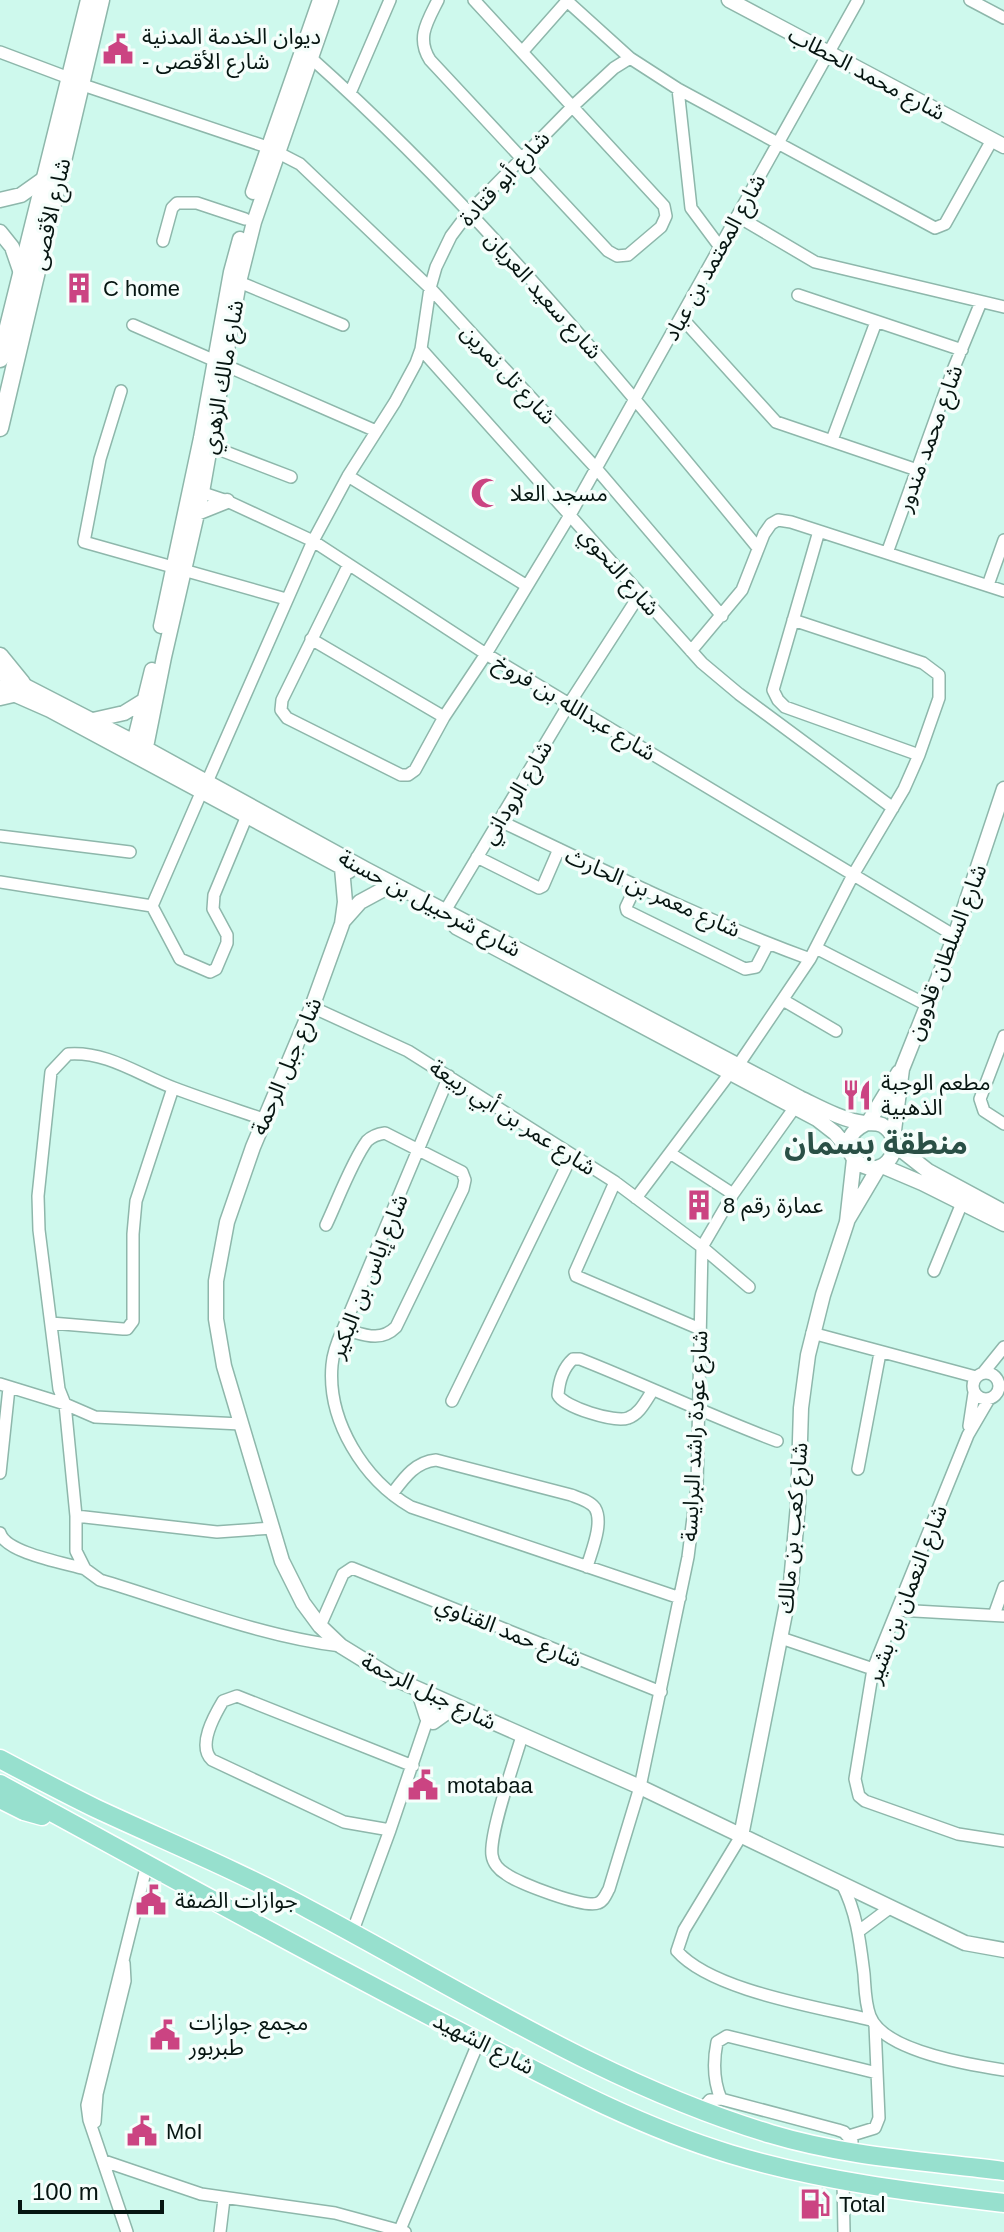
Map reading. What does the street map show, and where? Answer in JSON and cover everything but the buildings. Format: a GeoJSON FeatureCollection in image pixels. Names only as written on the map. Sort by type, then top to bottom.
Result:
{"type":"FeatureCollection","features":[{"type":"Feature","properties":{"kind":"highway"},"geometry":{"type":"LineString","coordinates":[[0,1746],[62,1779],[94,1807]]}},
{"type":"Feature","properties":{"kind":"highway","name":"شارع الشهيد"},"geometry":{"type":"LineString","coordinates":[[0,1759],[94,1807],[258,1883],[584,2059],[701,2110],[775,2135],[850,2144],[932,2164],[1004,2171]]}},
{"type":"Feature","properties":{"kind":"highway","name":"شارع الشهيد"},"geometry":{"type":"LineString","coordinates":[[0,1784],[334,1966],[629,2116],[679,2137],[756,2161],[901,2191],[1004,2204]]}},
{"type":"Feature","properties":{"kind":"highway"},"geometry":{"type":"LineString","coordinates":[[0,1799],[33,1814],[61,1818]]}},
{"type":"Feature","properties":{"kind":"highway"},"geometry":{"type":"LineString","coordinates":[[977,2167],[1004,2165]]}},
{"type":"Feature","properties":{"kind":"main road","name":"شارع الأقصى"},"geometry":{"type":"LineString","coordinates":[[0,428],[89,0]]}},
{"type":"Feature","properties":{"kind":"main road","name":"شارع الأقصى"},"geometry":{"type":"LineString","coordinates":[[0,359],[45,178],[101,0]]}},
{"type":"Feature","properties":{"kind":"main road"},"geometry":{"type":"LineString","coordinates":[[0,656],[9,691]]}},
{"type":"Feature","properties":{"kind":"street","name":"شارع مالك الزهري"},"geometry":{"type":"LineString","coordinates":[[139,752],[145,700],[179,568],[239,282],[272,149],[320,0]]}},
{"type":"Feature","properties":{"kind":"street","name":"شارع مالك الزهري"},"geometry":{"type":"LineString","coordinates":[[139,752],[151,727],[179,568],[197,513],[196,491],[210,446],[231,272],[245,219],[311,58],[331,0]]}},
{"type":"Feature","properties":{"kind":"street"},"geometry":{"type":"LineString","coordinates":[[350,93],[390,0]]}},
{"type":"Feature","properties":{"kind":"street"},"geometry":{"type":"LineString","coordinates":[[438,0],[422,32],[424,51],[608,251],[617,256],[628,255],[661,227],[666,216],[664,206],[474,0]]}},
{"type":"Feature","properties":{"kind":"street","name":"شارع محمد الحطاب"},"geometry":{"type":"LineString","coordinates":[[729,0],[998,143]]}},
{"type":"Feature","properties":{"kind":"street","name":"شارع المعتمد بن عباد"},"geometry":{"type":"LineString","coordinates":[[311,639],[282,700],[281,710],[287,718],[401,775],[415,770],[444,717],[570,515],[858,0]]}},
{"type":"Feature","properties":{"kind":"street"},"geometry":{"type":"LineString","coordinates":[[970,0],[1004,18]]}},
{"type":"Feature","properties":{"kind":"street"},"geometry":{"type":"LineString","coordinates":[[522,52],[567,1],[630,58],[678,89],[938,228],[945,224],[998,143]]}},
{"type":"Feature","properties":{"kind":"street","name":"شارع تل نمرين"},"geometry":{"type":"LineString","coordinates":[[0,52],[74,81],[272,149],[300,164],[430,288],[595,467],[722,616]]}},
{"type":"Feature","properties":{"kind":"street","name":"شارع سعيد العريان"},"geometry":{"type":"LineString","coordinates":[[311,58],[469,212],[635,397],[758,548]]}},
{"type":"Feature","properties":{"kind":"street","name":"شارع أبو قتادة"},"geometry":{"type":"LineString","coordinates":[[152,906],[313,541],[348,476],[407,380],[421,349],[430,288],[443,249],[469,212],[573,106],[614,68],[630,58]]}},
{"type":"Feature","properties":{"kind":"street"},"geometry":{"type":"LineString","coordinates":[[678,89],[691,208],[720,247]]}},
{"type":"Feature","properties":{"kind":"street"},"geometry":{"type":"LineString","coordinates":[[0,200],[21,195],[45,178]]}},
{"type":"Feature","properties":{"kind":"street"},"geometry":{"type":"LineString","coordinates":[[163,241],[172,208],[177,203],[197,203],[245,219]]}},
{"type":"Feature","properties":{"kind":"street"},"geometry":{"type":"LineString","coordinates":[[737,216],[815,262],[1004,307]]}},
{"type":"Feature","properties":{"kind":"street"},"geometry":{"type":"LineString","coordinates":[[0,232],[12,247],[21,273]]}},
{"type":"Feature","properties":{"kind":"street"},"geometry":{"type":"LineString","coordinates":[[239,282],[343,325]]}},
{"type":"Feature","properties":{"kind":"street","name":"شارع محمد مندور"},"geometry":{"type":"LineString","coordinates":[[798,295],[962,350],[887,553]]}},
{"type":"Feature","properties":{"kind":"street"},"geometry":{"type":"LineString","coordinates":[[962,350],[981,302]]}},
{"type":"Feature","properties":{"kind":"street"},"geometry":{"type":"LineString","coordinates":[[681,317],[776,422],[917,470]]}},
{"type":"Feature","properties":{"kind":"street"},"geometry":{"type":"LineString","coordinates":[[832,440],[876,322]]}},
{"type":"Feature","properties":{"kind":"street"},"geometry":{"type":"LineString","coordinates":[[133,325],[376,431]]}},
{"type":"Feature","properties":{"kind":"street","name":"شارع النحوي"},"geometry":{"type":"LineString","coordinates":[[421,349],[691,651],[739,694],[893,808]]}},
{"type":"Feature","properties":{"kind":"street"},"geometry":{"type":"LineString","coordinates":[[121,391],[100,459],[84,542],[286,599]]}},
{"type":"Feature","properties":{"kind":"street"},"geometry":{"type":"LineString","coordinates":[[210,446],[291,477]]}},
{"type":"Feature","properties":{"kind":"street"},"geometry":{"type":"LineString","coordinates":[[348,476],[527,586]]}},
{"type":"Feature","properties":{"kind":"street","name":"شارع عبدالله بن فروخ"},"geometry":{"type":"LineString","coordinates":[[196,491],[227,501],[313,541],[486,654],[955,936]]}},
{"type":"Feature","properties":{"kind":"street"},"geometry":{"type":"LineString","coordinates":[[197,513],[227,501]]}},
{"type":"Feature","properties":{"kind":"street"},"geometry":{"type":"LineString","coordinates":[[691,651],[748,581],[758,548],[771,524],[778,520],[1004,591]]}},
{"type":"Feature","properties":{"kind":"street"},"geometry":{"type":"LineString","coordinates":[[819,531],[773,690],[778,700],[798,712],[919,755]]}},
{"type":"Feature","properties":{"kind":"street"},"geometry":{"type":"LineString","coordinates":[[988,585],[1004,540]]}},
{"type":"Feature","properties":{"kind":"street"},"geometry":{"type":"LineString","coordinates":[[348,566],[311,639],[444,717]]}},
{"type":"Feature","properties":{"kind":"street","name":"شارع الروداني"},"geometry":{"type":"LineString","coordinates":[[445,911],[569,704],[640,594]]}},
{"type":"Feature","properties":{"kind":"street"},"geometry":{"type":"LineString","coordinates":[[636,1198],[734,1068],[813,954],[853,875],[893,808],[919,755],[939,698],[939,675],[923,663],[793,620]]}},
{"type":"Feature","properties":{"kind":"street","name":"شارع شرحبيل بن حسنة"},"geometry":{"type":"LineString","coordinates":[[0,673],[9,691],[139,752],[445,911],[734,1068],[826,1125],[852,1156]]}},
{"type":"Feature","properties":{"kind":"street","name":"شارع شرحبيل بن حسنة"},"geometry":{"type":"LineString","coordinates":[[9,691],[92,720],[139,752],[163,758],[246,818],[342,868],[734,1068],[809,1102],[866,1123]]}},
{"type":"Feature","properties":{"kind":"street"},"geometry":{"type":"LineString","coordinates":[[92,720],[124,713],[145,700]]}},
{"type":"Feature","properties":{"kind":"street"},"geometry":{"type":"LineString","coordinates":[[151,727],[163,758]]}},
{"type":"Feature","properties":{"kind":"street","name":"شارع السلطان قلاوون"},"geometry":{"type":"LineString","coordinates":[[866,1123],[902,1069],[955,936],[1004,789]]}},
{"type":"Feature","properties":{"kind":"street"},"geometry":{"type":"LineString","coordinates":[[0,882],[152,906],[180,959],[210,972],[216,969],[227,943],[227,935],[213,909],[214,895],[246,818]]}},
{"type":"Feature","properties":{"kind":"street","name":"شارع معمر بن الحارث"},"geometry":{"type":"LineString","coordinates":[[498,820],[768,944],[813,954],[927,1005]]}},
{"type":"Feature","properties":{"kind":"street"},"geometry":{"type":"LineString","coordinates":[[0,836],[130,852]]}},
{"type":"Feature","properties":{"kind":"street"},"geometry":{"type":"LineString","coordinates":[[477,857],[539,888],[543,886],[559,849]]}},
{"type":"Feature","properties":{"kind":"street","name":"شارع جبل الرحمة"},"geometry":{"type":"LineString","coordinates":[[342,868],[345,902],[342,924],[312,1007],[263,1119],[227,1222],[216,1281],[220,1349],[282,1561],[292,1583],[320,1626],[341,1646],[375,1669],[640,1787],[965,1943],[1004,1950]]}},
{"type":"Feature","properties":{"kind":"street"},"geometry":{"type":"LineString","coordinates":[[636,886],[627,911],[745,969],[756,967],[768,944]]}},
{"type":"Feature","properties":{"kind":"street","name":"شارع جبل الرحمة"},"geometry":{"type":"LineString","coordinates":[[342,924],[360,902],[384,889]]}},
{"type":"Feature","properties":{"kind":"street"},"geometry":{"type":"LineString","coordinates":[[783,1000],[836,1031]]}},
{"type":"Feature","properties":{"kind":"street","name":"شارع عمر بن أبي ربيعة"},"geometry":{"type":"LineString","coordinates":[[312,1007],[408,1051],[615,1182],[702,1247],[749,1287]]}},
{"type":"Feature","properties":{"kind":"street"},"geometry":{"type":"LineString","coordinates":[[1003,1041],[980,1099],[984,1111],[1004,1124]]}},
{"type":"Feature","properties":{"kind":"street"},"geometry":{"type":"LineString","coordinates":[[85,1569],[76,1551],[76,1516],[65,1404],[59,1389],[39,1230],[38,1196],[51,1072],[68,1054],[104,1057],[173,1088],[263,1119]]}},
{"type":"Feature","properties":{"kind":"street","name":"شارع السلطان قلاوون"},"geometry":{"type":"LineString","coordinates":[[894,1141],[902,1069]]}},
{"type":"Feature","properties":{"kind":"street","name":"شارع إياس بن البكير"},"geometry":{"type":"LineString","coordinates":[[449,1076],[343,1329],[332,1363],[335,1402],[355,1453],[368,1472],[392,1494],[429,1514],[680,1598]]}},
{"type":"Feature","properties":{"kind":"street"},"geometry":{"type":"LineString","coordinates":[[51,1323],[123,1329],[131,1325],[136,1201],[173,1088]]}},
{"type":"Feature","properties":{"kind":"street","name":"شارع عودة راشد البرايسة"},"geometry":{"type":"LineString","coordinates":[[522,1736],[493,1846],[495,1865],[513,1879],[577,1901],[596,1904],[602,1901],[609,1889],[640,1787],[680,1598],[697,1486],[702,1247],[733,1194],[795,1107]]}},
{"type":"Feature","properties":{"kind":"street"},"geometry":{"type":"LineString","coordinates":[[1004,1212],[928,1171],[894,1141],[883,1126],[866,1123],[858,1127],[850,1138],[852,1156],[865,1167],[880,1166],[1004,1224]]}},
{"type":"Feature","properties":{"kind":"street"},"geometry":{"type":"LineString","coordinates":[[326,1225],[368,1140],[375,1135],[385,1133],[420,1149],[462,1172],[465,1180],[396,1327],[381,1337],[343,1329]]}},
{"type":"Feature","properties":{"kind":"street"},"geometry":{"type":"LineString","coordinates":[[880,1166],[891,1157],[894,1141]]}},
{"type":"Feature","properties":{"kind":"street"},"geometry":{"type":"LineString","coordinates":[[670,1153],[733,1194]]}},
{"type":"Feature","properties":{"kind":"street"},"geometry":{"type":"LineString","coordinates":[[452,1401],[572,1155]]}},
{"type":"Feature","properties":{"kind":"street","name":"شارع كعب بن مالك"},"geometry":{"type":"LineString","coordinates":[[847,1222],[852,1156]]}},
{"type":"Feature","properties":{"kind":"street","name":"شارع كعب بن مالك"},"geometry":{"type":"LineString","coordinates":[[741,1836],[781,1638],[794,1549],[804,1381],[812,1333],[847,1222],[880,1166]]}},
{"type":"Feature","properties":{"kind":"street"},"geometry":{"type":"LineString","coordinates":[[615,1182],[575,1272],[576,1276],[700,1329]]}},
{"type":"Feature","properties":{"kind":"street"},"geometry":{"type":"LineString","coordinates":[[934,1271],[962,1203]]}},
{"type":"Feature","properties":{"kind":"street"},"geometry":{"type":"LineString","coordinates":[[812,1333],[941,1367],[976,1383]]}},
{"type":"Feature","properties":{"kind":"street"},"geometry":{"type":"LineString","coordinates":[[976,1383],[1004,1350]]}},
{"type":"Feature","properties":{"kind":"street"},"geometry":{"type":"LineString","coordinates":[[976,1383],[980,1398],[995,1399],[1004,1350]]}},
{"type":"Feature","properties":{"kind":"street"},"geometry":{"type":"LineString","coordinates":[[858,1469],[880,1353]]}},
{"type":"Feature","properties":{"kind":"street"},"geometry":{"type":"LineString","coordinates":[[653,1390],[636,1413],[620,1419],[568,1405],[558,1395],[562,1374],[573,1359],[625,1377],[653,1390],[698,1411],[777,1441]]}},
{"type":"Feature","properties":{"kind":"street"},"geometry":{"type":"LineString","coordinates":[[976,1383],[991,1374],[1000,1383]]}},
{"type":"Feature","properties":{"kind":"street","name":"شارع النعمان بن بشير"},"geometry":{"type":"LineString","coordinates":[[976,1383],[968,1435],[873,1669],[855,1784],[862,1799],[912,1820],[958,1834],[1002,1841]]}},
{"type":"Feature","properties":{"kind":"street"},"geometry":{"type":"LineString","coordinates":[[0,1473],[5,1386],[65,1404],[95,1417],[241,1424]]}},
{"type":"Feature","properties":{"kind":"street","name":"شارع النعمان بن بشير"},"geometry":{"type":"LineString","coordinates":[[968,1435],[995,1399]]}},
{"type":"Feature","properties":{"kind":"street"},"geometry":{"type":"LineString","coordinates":[[392,1494],[414,1468],[425,1461],[436,1460],[571,1495],[589,1503],[596,1512],[597,1531],[587,1567]]}},
{"type":"Feature","properties":{"kind":"street"},"geometry":{"type":"LineString","coordinates":[[76,1516],[217,1532],[273,1528]]}},
{"type":"Feature","properties":{"kind":"street"},"geometry":{"type":"LineString","coordinates":[[0,1533],[12,1548],[85,1569],[100,1580],[268,1631],[341,1646]]}},
{"type":"Feature","properties":{"kind":"street","name":"شارع حمد القناوي"},"geometry":{"type":"LineString","coordinates":[[320,1626],[345,1571],[352,1568],[661,1692]]}},
{"type":"Feature","properties":{"kind":"street"},"geometry":{"type":"LineString","coordinates":[[897,1610],[999,1616],[1004,1587]]}},
{"type":"Feature","properties":{"kind":"street"},"geometry":{"type":"LineString","coordinates":[[781,1638],[873,1669]]}},
{"type":"Feature","properties":{"kind":"street"},"geometry":{"type":"LineString","coordinates":[[418,1689],[430,1720]]}},
{"type":"Feature","properties":{"kind":"street"},"geometry":{"type":"LineString","coordinates":[[390,1830],[344,1822],[212,1760],[205,1753],[205,1744],[220,1705],[227,1698],[237,1696],[413,1766]]}},
{"type":"Feature","properties":{"kind":"street"},"geometry":{"type":"LineString","coordinates":[[352,1933],[438,1699]]}},
{"type":"Feature","properties":{"kind":"street"},"geometry":{"type":"LineString","coordinates":[[430,1720],[459,1708]]}},
{"type":"Feature","properties":{"kind":"street"},"geometry":{"type":"LineString","coordinates":[[1002,1841],[1004,1827]]}},
{"type":"Feature","properties":{"kind":"street"},"geometry":{"type":"LineString","coordinates":[[741,1836],[684,1930],[677,1951],[686,1962],[736,1986],[873,2022],[890,2038],[923,2051],[1004,2070]]}},
{"type":"Feature","properties":{"kind":"street"},"geometry":{"type":"LineString","coordinates":[[127,2232],[96,2135],[96,2100],[125,1981],[124,1961],[147,1864]]}},
{"type":"Feature","properties":{"kind":"street"},"geometry":{"type":"LineString","coordinates":[[701,2110],[710,2100],[721,2099],[838,2130],[850,2144],[878,2123],[873,2022],[859,1931],[842,1884]]}},
{"type":"Feature","properties":{"kind":"street"},"geometry":{"type":"LineString","coordinates":[[859,1931],[891,1907]]}},
{"type":"Feature","properties":{"kind":"street"},"geometry":{"type":"LineString","coordinates":[[721,2099],[715,2082],[714,2064],[717,2042],[727,2036],[877,2073]]}},
{"type":"Feature","properties":{"kind":"street"},"geometry":{"type":"LineString","coordinates":[[104,2161],[183,2189],[224,2199],[335,2213],[401,2231],[479,2041]]}},
{"type":"Feature","properties":{"kind":"street"},"geometry":{"type":"LineString","coordinates":[[843,2179],[844,2232]]}},
{"type":"Feature","properties":{"kind":"street"},"geometry":{"type":"LineString","coordinates":[[220,2232],[224,2199]]}},
{"type":"Feature","properties":{"kind":"place","name":"ديوان الخدمة المدنية - شارع الأقصى"},"geometry":{"type":"Point","coordinates":[118,49]}},
{"type":"Feature","properties":{"kind":"place","name":"C home"},"geometry":{"type":"Point","coordinates":[79,288]}},
{"type":"Feature","properties":{"kind":"place","name":"مسجد العلا"},"geometry":{"type":"Point","coordinates":[486,493]}},
{"type":"Feature","properties":{"kind":"place","name":"مطعم الوجبة الذهبية"},"geometry":{"type":"Point","coordinates":[857,1095]}},
{"type":"Feature","properties":{"kind":"place","name":"عمارة رقم 8"},"geometry":{"type":"Point","coordinates":[699,1205]}},
{"type":"Feature","properties":{"kind":"place","name":"motabaa"},"geometry":{"type":"Point","coordinates":[423,1785]}},
{"type":"Feature","properties":{"kind":"place","name":"جوازات الضفة"},"geometry":{"type":"Point","coordinates":[151,1900]}},
{"type":"Feature","properties":{"kind":"place","name":"مجمع جوازات طبربور"},"geometry":{"type":"Point","coordinates":[165,2035]}},
{"type":"Feature","properties":{"kind":"place","name":"MoI"},"geometry":{"type":"Point","coordinates":[142,2131]}},
{"type":"Feature","properties":{"kind":"place","name":"Total"},"geometry":{"type":"Point","coordinates":[815,2204]}},
{"type":"Feature","properties":{"kind":"district","name":"منطقة بسمان"},"geometry":{"type":"Point","coordinates":[876,1144]}}]}
